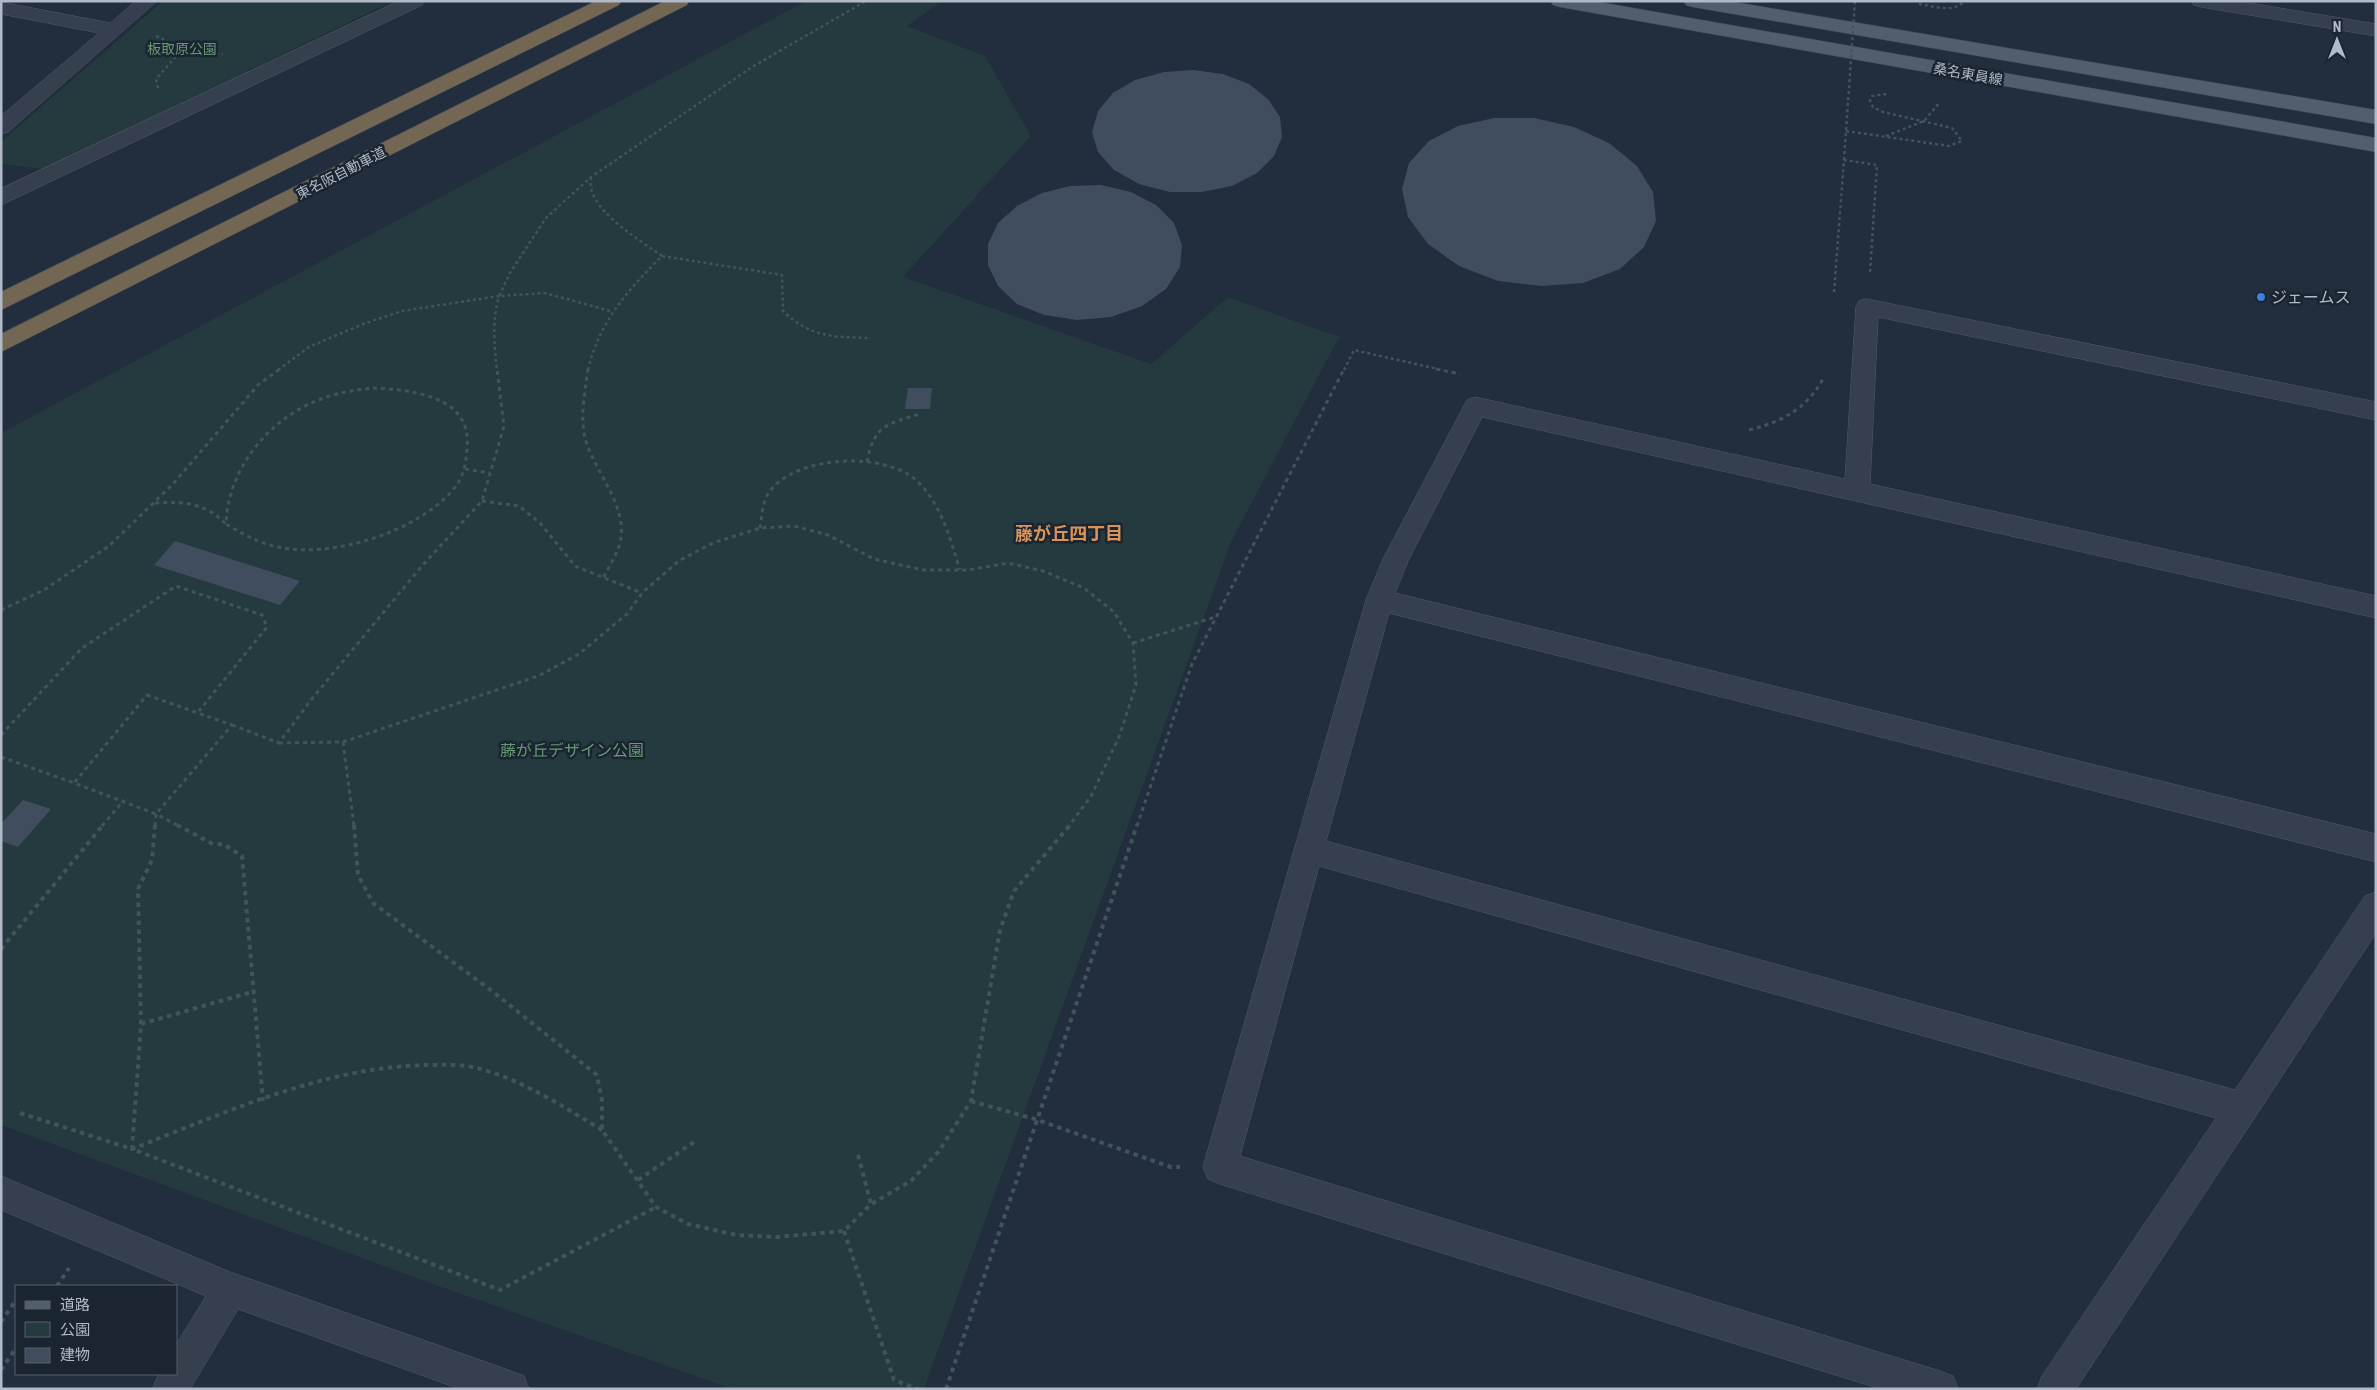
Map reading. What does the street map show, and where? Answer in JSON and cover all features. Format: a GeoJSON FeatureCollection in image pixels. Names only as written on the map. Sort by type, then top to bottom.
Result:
{"type":"FeatureCollection","features":[{"type":"Feature","properties":{"kind":"highway"},"geometry":{"type":"LineString","coordinates":[[1,302],[612,1]]}},
{"type":"Feature","properties":{"kind":"highway","name":"東名阪自動車道"},"geometry":{"type":"LineString","coordinates":[[1,344],[680,1]]}},
{"type":"Feature","properties":{"kind":"main road","name":"桑名東員線"},"geometry":{"type":"LineString","coordinates":[[1560,1],[1997,80],[2376,145]]}},
{"type":"Feature","properties":{"kind":"main road","name":"桑名東員線"},"geometry":{"type":"LineString","coordinates":[[1693,1],[2166,83],[2376,117]]}},
{"type":"Feature","properties":{"kind":"main road"},"geometry":{"type":"LineString","coordinates":[[2166,83],[2222,102],[2376,129]]}},
{"type":"Feature","properties":{"kind":"street"},"geometry":{"type":"LineString","coordinates":[[1,128],[148,1]]}},
{"type":"Feature","properties":{"kind":"street"},"geometry":{"type":"LineString","coordinates":[[1,198],[415,1]]}},
{"type":"Feature","properties":{"kind":"street"},"geometry":{"type":"LineString","coordinates":[[2201,1],[2376,30]]}},
{"type":"Feature","properties":{"kind":"street"},"geometry":{"type":"LineString","coordinates":[[1,8],[115,30]]}},
{"type":"Feature","properties":{"kind":"street"},"geometry":{"type":"LineString","coordinates":[[1,178],[36,182]]}},
{"type":"Feature","properties":{"kind":"street"},"geometry":{"type":"LineString","coordinates":[[1856,492],[1867,307],[2376,411]]}},
{"type":"Feature","properties":{"kind":"street"},"geometry":{"type":"LineString","coordinates":[[1940,1389],[1220,1167],[1379,600],[1396,559],[1475,406],[2376,607]]}},
{"type":"Feature","properties":{"kind":"street"},"geometry":{"type":"LineString","coordinates":[[1379,600],[2376,848]]}},
{"type":"Feature","properties":{"kind":"street"},"geometry":{"type":"LineString","coordinates":[[1310,850],[2240,1108]]}},
{"type":"Feature","properties":{"kind":"street"},"geometry":{"type":"LineString","coordinates":[[2055,1389],[2376,906]]}},
{"type":"Feature","properties":{"kind":"street"},"geometry":{"type":"LineString","coordinates":[[1,1194],[230,1289],[511,1389]]}},
{"type":"Feature","properties":{"kind":"street"},"geometry":{"type":"LineString","coordinates":[[170,1389],[230,1289]]}},
{"type":"Feature","properties":{"kind":"path"},"geometry":{"type":"LineString","coordinates":[[279,743],[311,700],[421,567],[482,501],[504,426],[494,341],[495,309],[511,271],[546,218],[591,177],[752,68],[866,1]]}},
{"type":"Feature","properties":{"kind":"path"},"geometry":{"type":"LineString","coordinates":[[1833,297],[1855,1]]}},
{"type":"Feature","properties":{"kind":"path"},"geometry":{"type":"LineString","coordinates":[[1911,3],[1950,9],[1958,8],[1964,1]]}},
{"type":"Feature","properties":{"kind":"path"},"geometry":{"type":"LineString","coordinates":[[115,30],[159,36],[171,43],[179,53],[212,55],[232,52]]}},
{"type":"Feature","properties":{"kind":"path"},"geometry":{"type":"LineString","coordinates":[[1846,131],[1949,146],[1956,145],[1962,141],[1952,128],[1883,112],[1873,107],[1870,101],[1872,96],[1889,94]]}},
{"type":"Feature","properties":{"kind":"path"},"geometry":{"type":"LineString","coordinates":[[1932,100],[1947,102]]}},
{"type":"Feature","properties":{"kind":"path"},"geometry":{"type":"LineString","coordinates":[[1884,136],[1924,121],[1940,101]]}},
{"type":"Feature","properties":{"kind":"path"},"geometry":{"type":"LineString","coordinates":[[1844,160],[1877,165],[1867,307]]}},
{"type":"Feature","properties":{"kind":"path"},"geometry":{"type":"LineString","coordinates":[[591,177],[589,188],[609,215],[620,226],[662,256],[782,275],[783,311],[795,324],[806,331],[829,336],[872,338]]}},
{"type":"Feature","properties":{"kind":"path"},"geometry":{"type":"LineString","coordinates":[[603,578],[617,553],[622,534],[619,517],[585,436],[584,410],[593,346],[610,311],[662,256]]}},
{"type":"Feature","properties":{"kind":"path"},"geometry":{"type":"LineString","coordinates":[[1,610],[44,590],[108,546],[172,485],[259,384],[310,347],[363,324],[402,311],[443,303],[499,296],[546,293],[610,311]]}},
{"type":"Feature","properties":{"kind":"path"},"geometry":{"type":"LineString","coordinates":[[946,1389],[1192,664],[1215,617],[1354,350],[1461,374]]}},
{"type":"Feature","properties":{"kind":"path"},"geometry":{"type":"LineString","coordinates":[[1744,431],[1772,425],[1797,412],[1820,386],[1825,372]]}},
{"type":"Feature","properties":{"kind":"path"},"geometry":{"type":"LineString","coordinates":[[154,502],[187,502],[204,505],[217,514],[226,524],[238,535],[270,545],[310,550],[334,548],[381,535],[435,506],[452,490],[465,469],[467,427],[455,411],[436,398],[409,390],[380,387],[346,391],[314,401],[272,426],[255,445],[232,490],[226,509],[226,524]]}},
{"type":"Feature","properties":{"kind":"path"},"geometry":{"type":"LineString","coordinates":[[867,462],[870,443],[886,424],[920,414]]}},
{"type":"Feature","properties":{"kind":"path"},"geometry":{"type":"LineString","coordinates":[[760,528],[763,510],[770,491],[794,472],[817,465],[847,461],[877,462],[899,470],[916,480],[928,493],[941,515],[960,570]]}},
{"type":"Feature","properties":{"kind":"path"},"geometry":{"type":"LineString","coordinates":[[465,469],[490,472]]}},
{"type":"Feature","properties":{"kind":"path"},"geometry":{"type":"LineString","coordinates":[[482,501],[519,506],[540,524],[575,566],[642,593]]}},
{"type":"Feature","properties":{"kind":"path"},"geometry":{"type":"LineString","coordinates":[[74,783],[147,696],[198,711],[279,743],[343,742],[538,676],[579,654],[627,614],[642,593],[680,560],[713,543],[760,528],[794,526],[828,535],[874,559],[923,570],[960,570],[1008,564],[1043,571],[1084,588],[1114,612],[1133,643],[1136,684],[1119,737],[1091,796],[1061,837],[1014,891],[1000,930],[971,1100],[939,1151],[911,1181],[871,1204],[844,1231],[777,1237],[736,1235],[688,1224],[656,1207],[602,1130],[540,1095],[472,1066],[432,1065],[383,1068],[338,1077],[263,1100],[132,1149]]}},
{"type":"Feature","properties":{"kind":"path"},"geometry":{"type":"LineString","coordinates":[[1,735],[82,648],[176,586],[262,615],[267,627],[198,711]]}},
{"type":"Feature","properties":{"kind":"path"},"geometry":{"type":"LineString","coordinates":[[1133,643],[1215,617]]}},
{"type":"Feature","properties":{"kind":"path"},"geometry":{"type":"LineString","coordinates":[[132,1149],[142,1024],[138,889],[152,860],[156,814],[232,725]]}},
{"type":"Feature","properties":{"kind":"path"},"geometry":{"type":"LineString","coordinates":[[343,742],[353,808],[358,875],[373,903],[492,992],[597,1075],[602,1100],[602,1130]]}},
{"type":"Feature","properties":{"kind":"path"},"geometry":{"type":"LineString","coordinates":[[1,757],[124,800],[211,842],[225,845],[242,856],[263,1100]]}},
{"type":"Feature","properties":{"kind":"path"},"geometry":{"type":"LineString","coordinates":[[1,950],[124,800]]}},
{"type":"Feature","properties":{"kind":"path"},"geometry":{"type":"LineString","coordinates":[[142,1024],[255,992]]}},
{"type":"Feature","properties":{"kind":"path"},"geometry":{"type":"LineString","coordinates":[[971,1100],[1038,1120],[1170,1167],[1220,1167]]}},
{"type":"Feature","properties":{"kind":"path"},"geometry":{"type":"LineString","coordinates":[[20,1113],[132,1149],[500,1290],[656,1207]]}},
{"type":"Feature","properties":{"kind":"path"},"geometry":{"type":"LineString","coordinates":[[638,1180],[697,1140]]}},
{"type":"Feature","properties":{"kind":"path"},"geometry":{"type":"LineString","coordinates":[[858,1155],[871,1204]]}},
{"type":"Feature","properties":{"kind":"path"},"geometry":{"type":"LineString","coordinates":[[844,1231],[894,1380],[918,1389]]}},
{"type":"Feature","properties":{"kind":"path"},"geometry":{"type":"LineString","coordinates":[[58,1285],[69,1268]]}},
{"type":"Feature","properties":{"kind":"path"},"geometry":{"type":"LineString","coordinates":[[1,1322],[15,1301]]}},
{"type":"Feature","properties":{"kind":"path"},"geometry":{"type":"LineString","coordinates":[[1,1370],[15,1349]]}},
{"type":"Feature","properties":{"kind":"green space","name":"板取原公園"},"geometry":{"type":"Polygon","coordinates":[[[163,1],[393,1],[44,169],[1,164],[1,142],[163,1]]]}},
{"type":"Feature","properties":{"kind":"green space","name":"藤が丘デザイン公園"},"geometry":{"type":"Polygon","coordinates":[[[806,1],[942,1],[907,26],[985,56],[1031,136],[903,277],[1151,364],[1228,297],[1339,337],[1231,542],[924,1389],[733,1389],[441,1287],[1,1125],[1,433],[806,1]]]}},
{"type":"Feature","properties":{"kind":"building"},"geometry":{"type":"Polygon","coordinates":[[[1193,70],[1223,74],[1249,84],[1268,99],[1280,117],[1282,137],[1274,156],[1257,173],[1232,186],[1202,192],[1170,192],[1139,184],[1114,170],[1098,152],[1092,132],[1098,111],[1113,93],[1135,80],[1164,72],[1193,70]]]}},
{"type":"Feature","properties":{"kind":"building"},"geometry":{"type":"Polygon","coordinates":[[[1494,118],[1534,118],[1574,127],[1609,143],[1637,166],[1653,192],[1656,221],[1644,247],[1620,269],[1583,283],[1542,286],[1498,281],[1459,266],[1428,244],[1408,217],[1402,189],[1409,163],[1429,141],[1458,126],[1494,118]]]}},
{"type":"Feature","properties":{"kind":"building"},"geometry":{"type":"Polygon","coordinates":[[[1101,185],[1131,192],[1156,205],[1174,223],[1182,245],[1180,267],[1166,289],[1142,306],[1111,317],[1077,320],[1044,315],[1017,304],[998,286],[988,265],[988,244],[998,223],[1017,206],[1042,193],[1070,186],[1101,185]]]}},
{"type":"Feature","properties":{"kind":"building"},"geometry":{"type":"Polygon","coordinates":[[[908,388],[932,388],[930,409],[905,409],[908,388]]]}},
{"type":"Feature","properties":{"kind":"building"},"geometry":{"type":"Polygon","coordinates":[[[175,541],[300,581],[280,605],[154,565],[175,541]]]}},
{"type":"Feature","properties":{"kind":"building"},"geometry":{"type":"Polygon","coordinates":[[[23,800],[51,809],[18,847],[1,841],[1,824],[23,800]]]}},
{"type":"Feature","properties":{"kind":"place","name":"ジェームス"},"geometry":{"type":"Point","coordinates":[2261,297]}},
{"type":"Feature","properties":{"kind":"district","name":"藤が丘四丁目"},"geometry":{"type":"Point","coordinates":[1069,533]}}]}
